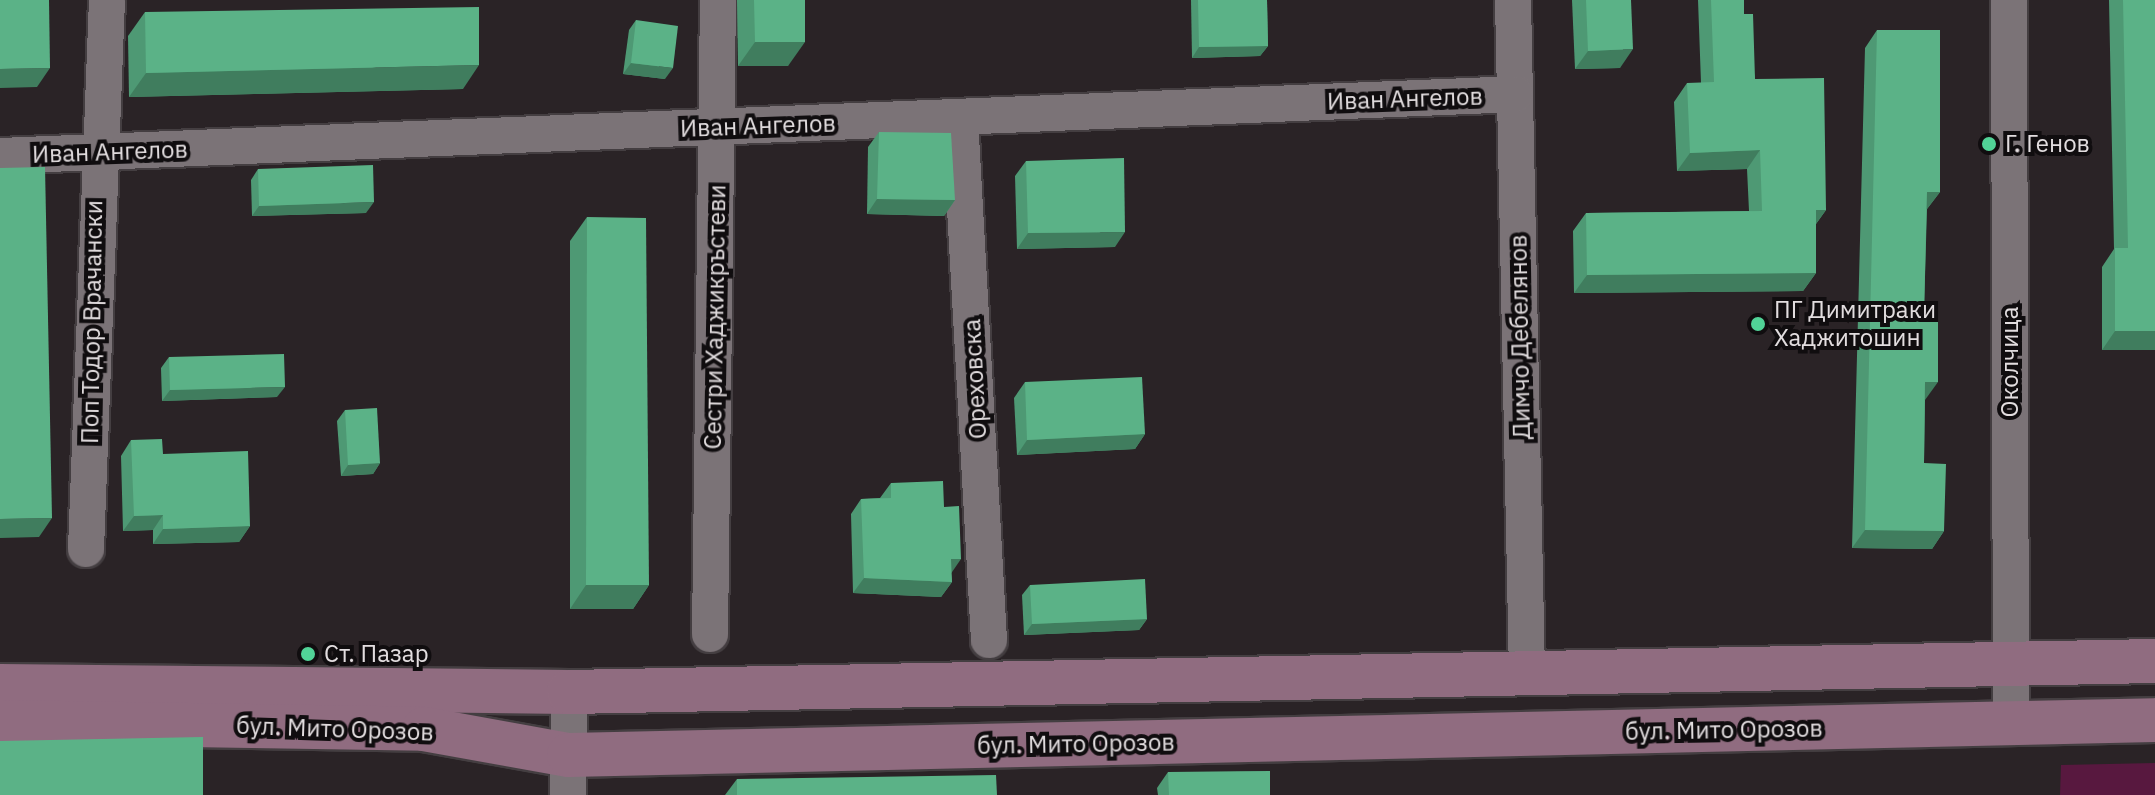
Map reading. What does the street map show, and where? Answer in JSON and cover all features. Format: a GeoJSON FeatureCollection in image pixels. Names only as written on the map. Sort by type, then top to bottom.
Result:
{"type":"FeatureCollection","features":[{"type":"Feature","properties":{"kind":"main road","name":"бул. Мито Орозов"},"geometry":{"type":"LineString","coordinates":[[0,686],[569,692],[2155,661]]}},
{"type":"Feature","properties":{"kind":"main road","name":"бул. Мито Орозов"},"geometry":{"type":"LineString","coordinates":[[0,722],[424,729],[568,775],[2155,720]]}},
{"type":"Feature","properties":{"kind":"street","name":"Поп Тодор Врачански"},"geometry":{"type":"LineString","coordinates":[[86,549],[96,152],[107,0]]}},
{"type":"Feature","properties":{"kind":"street","name":"Сестри Хаджикръстеви"},"geometry":{"type":"LineString","coordinates":[[710,634],[718,0]]}},
{"type":"Feature","properties":{"kind":"street","name":"Димчо Дебелянов"},"geometry":{"type":"LineString","coordinates":[[1513,0],[1527,673]]}},
{"type":"Feature","properties":{"kind":"street","name":"Околчица"},"geometry":{"type":"LineString","coordinates":[[2009,0],[2011,724]]}},
{"type":"Feature","properties":{"kind":"street","name":"Иван Ангелов"},"geometry":{"type":"LineString","coordinates":[[0,156],[1515,94]]}},
{"type":"Feature","properties":{"kind":"street","name":"Ореховска"},"geometry":{"type":"LineString","coordinates":[[960,118],[989,640]]}},
{"type":"Feature","properties":{"kind":"street"},"geometry":{"type":"LineString","coordinates":[[568,775],[569,692]]}},
{"type":"Feature","properties":{"kind":"shaded area"},"geometry":{"type":"Polygon","coordinates":[[[2155,763],[2155,795],[2060,795],[2061,765],[2155,763]]]}},
{"type":"Feature","properties":{"kind":"building"},"geometry":{"type":"Polygon","coordinates":[[[0,0],[49,0],[50,68],[0,69],[0,0]]]}},
{"type":"Feature","properties":{"kind":"building"},"geometry":{"type":"Polygon","coordinates":[[[754,0],[805,0],[805,42],[755,42],[754,0]]]}},
{"type":"Feature","properties":{"kind":"building"},"geometry":{"type":"Polygon","coordinates":[[[1198,0],[1267,0],[1268,46],[1199,47],[1198,0]]]}},
{"type":"Feature","properties":{"kind":"building"},"geometry":{"type":"Polygon","coordinates":[[[1586,0],[1631,0],[1633,49],[1588,51],[1586,0]]]}},
{"type":"Feature","properties":{"kind":"building"},"geometry":{"type":"Polygon","coordinates":[[[1711,0],[1744,0],[1744,14],[1753,14],[1755,79],[1824,78],[1826,210],[1816,210],[1816,273],[1587,275],[1586,213],[1762,211],[1760,150],[1690,153],[1687,83],[1714,82],[1711,0]]]}},
{"type":"Feature","properties":{"kind":"building"},"geometry":{"type":"Polygon","coordinates":[[[2123,0],[2155,0],[2155,331],[2115,331],[2115,248],[2128,248],[2123,0]]]}},
{"type":"Feature","properties":{"kind":"building"},"geometry":{"type":"Polygon","coordinates":[[[479,7],[479,65],[146,73],[145,12],[479,7]]]}},
{"type":"Feature","properties":{"kind":"building"},"geometry":{"type":"Polygon","coordinates":[[[636,20],[678,26],[673,68],[631,63],[636,20]]]}},
{"type":"Feature","properties":{"kind":"building"},"geometry":{"type":"Polygon","coordinates":[[[1877,30],[1940,30],[1940,192],[1927,192],[1924,312],[1938,313],[1938,382],[1925,382],[1924,463],[1946,464],[1944,531],[1865,530],[1877,30]]]}},
{"type":"Feature","properties":{"kind":"building"},"geometry":{"type":"Polygon","coordinates":[[[879,132],[951,133],[955,200],[877,199],[879,132]]]}},
{"type":"Feature","properties":{"kind":"building"},"geometry":{"type":"Polygon","coordinates":[[[1124,158],[1125,232],[1028,233],[1026,161],[1124,158]]]}},
{"type":"Feature","properties":{"kind":"building"},"geometry":{"type":"Polygon","coordinates":[[[373,165],[374,202],[259,206],[258,169],[373,165]]]}},
{"type":"Feature","properties":{"kind":"building"},"geometry":{"type":"Polygon","coordinates":[[[45,167],[52,518],[0,519],[0,168],[45,167]]]}},
{"type":"Feature","properties":{"kind":"building"},"geometry":{"type":"Polygon","coordinates":[[[587,217],[646,218],[649,585],[586,585],[587,217]]]}},
{"type":"Feature","properties":{"kind":"building"},"geometry":{"type":"Polygon","coordinates":[[[284,354],[285,387],[170,390],[169,357],[284,354]]]}},
{"type":"Feature","properties":{"kind":"building"},"geometry":{"type":"Polygon","coordinates":[[[1142,377],[1145,434],[1027,440],[1025,382],[1142,377]]]}},
{"type":"Feature","properties":{"kind":"building"},"geometry":{"type":"Polygon","coordinates":[[[377,408],[380,463],[348,465],[345,410],[377,408]]]}},
{"type":"Feature","properties":{"kind":"building"},"geometry":{"type":"Polygon","coordinates":[[[162,439],[163,454],[248,451],[250,526],[163,529],[163,515],[134,516],[131,440],[162,439]]]}},
{"type":"Feature","properties":{"kind":"building"},"geometry":{"type":"Polygon","coordinates":[[[943,481],[944,507],[959,506],[961,559],[951,559],[952,582],[864,578],[861,499],[891,498],[891,483],[943,481]]]}},
{"type":"Feature","properties":{"kind":"building"},"geometry":{"type":"Polygon","coordinates":[[[1145,579],[1147,619],[1032,624],[1030,585],[1145,579]]]}},
{"type":"Feature","properties":{"kind":"building"},"geometry":{"type":"Polygon","coordinates":[[[203,737],[203,795],[0,795],[0,741],[203,737]]]}},
{"type":"Feature","properties":{"kind":"building"},"geometry":{"type":"Polygon","coordinates":[[[1270,771],[1270,795],[1169,795],[1168,772],[1270,771]]]}},
{"type":"Feature","properties":{"kind":"building"},"geometry":{"type":"Polygon","coordinates":[[[996,775],[997,795],[737,795],[737,779],[996,775]]]}},
{"type":"Feature","properties":{"kind":"place","name":"Г. Генов"},"geometry":{"type":"Point","coordinates":[1989,144]}},
{"type":"Feature","properties":{"kind":"place","name":"ПГ Димитраки Хаджитошин"},"geometry":{"type":"Point","coordinates":[1758,324]}},
{"type":"Feature","properties":{"kind":"place","name":"Ст. Пазар"},"geometry":{"type":"Point","coordinates":[308,654]}}]}
